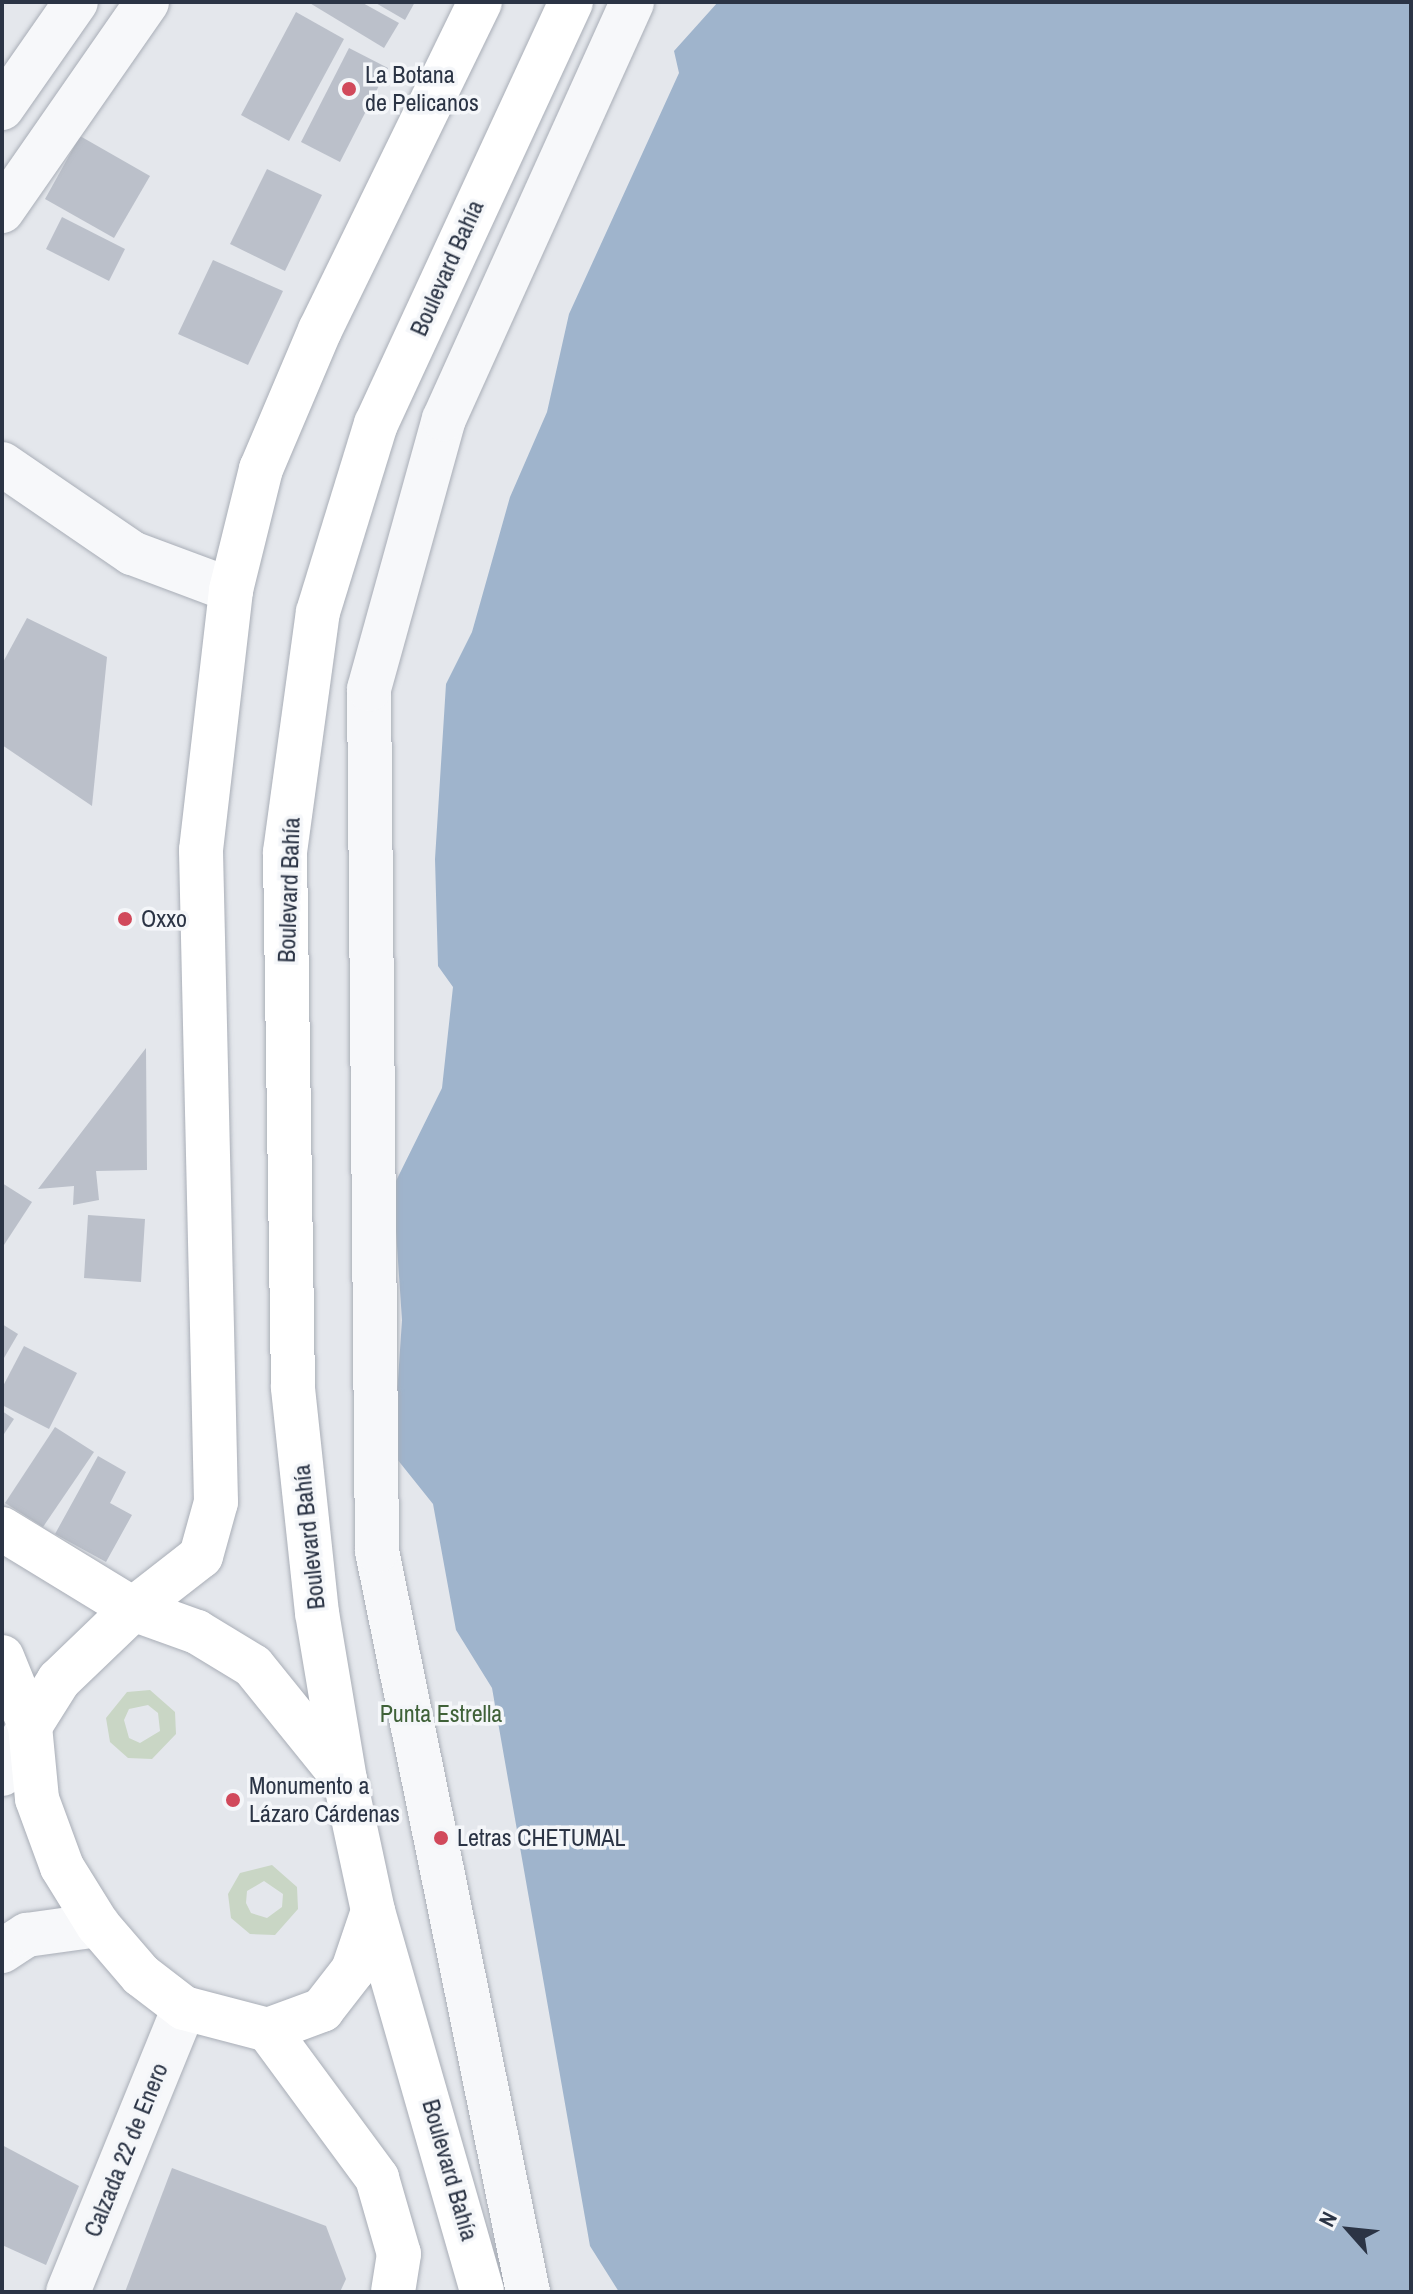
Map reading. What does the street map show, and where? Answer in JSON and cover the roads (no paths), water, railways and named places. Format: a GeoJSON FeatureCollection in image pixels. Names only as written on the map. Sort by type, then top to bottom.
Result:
{"type":"FeatureCollection","features":[{"type":"Feature","properties":{"kind":"main road"},"geometry":{"type":"LineString","coordinates":[[30,1726],[59,1680],[133,1609],[201,1556],[216,1502],[201,850],[231,590],[267,455],[320,330],[480,2]]}},
{"type":"Feature","properties":{"kind":"main road","name":"Boulevard Bahía"},"geometry":{"type":"LineString","coordinates":[[482,2292],[373,1911],[345,1780],[317,1613],[293,1387],[285,852],[318,612],[376,424],[571,2]]}},
{"type":"Feature","properties":{"kind":"main road"},"geometry":{"type":"LineString","coordinates":[[2,1529],[133,1609],[197,1632],[253,1666],[345,1780]]}},
{"type":"Feature","properties":{"kind":"main road"},"geometry":{"type":"LineString","coordinates":[[2,1657],[30,1726],[37,1799],[62,1867],[98,1925],[141,1975],[184,2008],[268,2030],[322,2010],[353,1970],[373,1911]]}},
{"type":"Feature","properties":{"kind":"main road"},"geometry":{"type":"LineString","coordinates":[[268,2030],[377,2178],[399,2254],[393,2292]]}},
{"type":"Feature","properties":{"kind":"street"},"geometry":{"type":"LineString","coordinates":[[2,108],[76,2]]}},
{"type":"Feature","properties":{"kind":"street"},"geometry":{"type":"LineString","coordinates":[[2,211],[138,16],[86,2]]}},
{"type":"Feature","properties":{"kind":"street"},"geometry":{"type":"LineString","coordinates":[[528,2292],[377,1551],[369,689],[444,419],[632,2]]}},
{"type":"Feature","properties":{"kind":"street"},"geometry":{"type":"LineString","coordinates":[[2,464],[132,553],[231,590]]}},
{"type":"Feature","properties":{"kind":"street"},"geometry":{"type":"LineString","coordinates":[[2,1774],[30,1726]]}},
{"type":"Feature","properties":{"kind":"street"},"geometry":{"type":"LineString","coordinates":[[2,1951],[27,1935],[98,1925]]}},
{"type":"Feature","properties":{"kind":"street","name":"Calzada 22 de Enero"},"geometry":{"type":"LineString","coordinates":[[68,2292],[184,2008]]}},
{"type":"Feature","properties":{"kind":"water"},"geometry":{"type":"Polygon","coordinates":[[[718,2],[1411,2],[1411,2292],[619,2292],[590,2246],[492,1688],[456,1630],[433,1504],[393,1454],[402,1320],[393,1187],[442,1088],[453,987],[438,966],[435,859],[446,684],[472,632],[510,497],[547,412],[569,314],[679,73],[674,51],[718,2]]]}},
{"type":"Feature","properties":{"kind":"place","name":"La Botana de Pelicanos"},"geometry":{"type":"Point","coordinates":[349,89]}},
{"type":"Feature","properties":{"kind":"place","name":"Oxxo"},"geometry":{"type":"Point","coordinates":[125,919]}},
{"type":"Feature","properties":{"kind":"place","name":"Monumento a Lázaro Cárdenas"},"geometry":{"type":"Point","coordinates":[233,1800]}},
{"type":"Feature","properties":{"kind":"place","name":"Letras CHETUMAL"},"geometry":{"type":"Point","coordinates":[441,1838]}},
{"type":"Feature","properties":{"kind":"park label","name":"Punta Estrella"},"geometry":{"type":"Point","coordinates":[441,1714]}}]}
